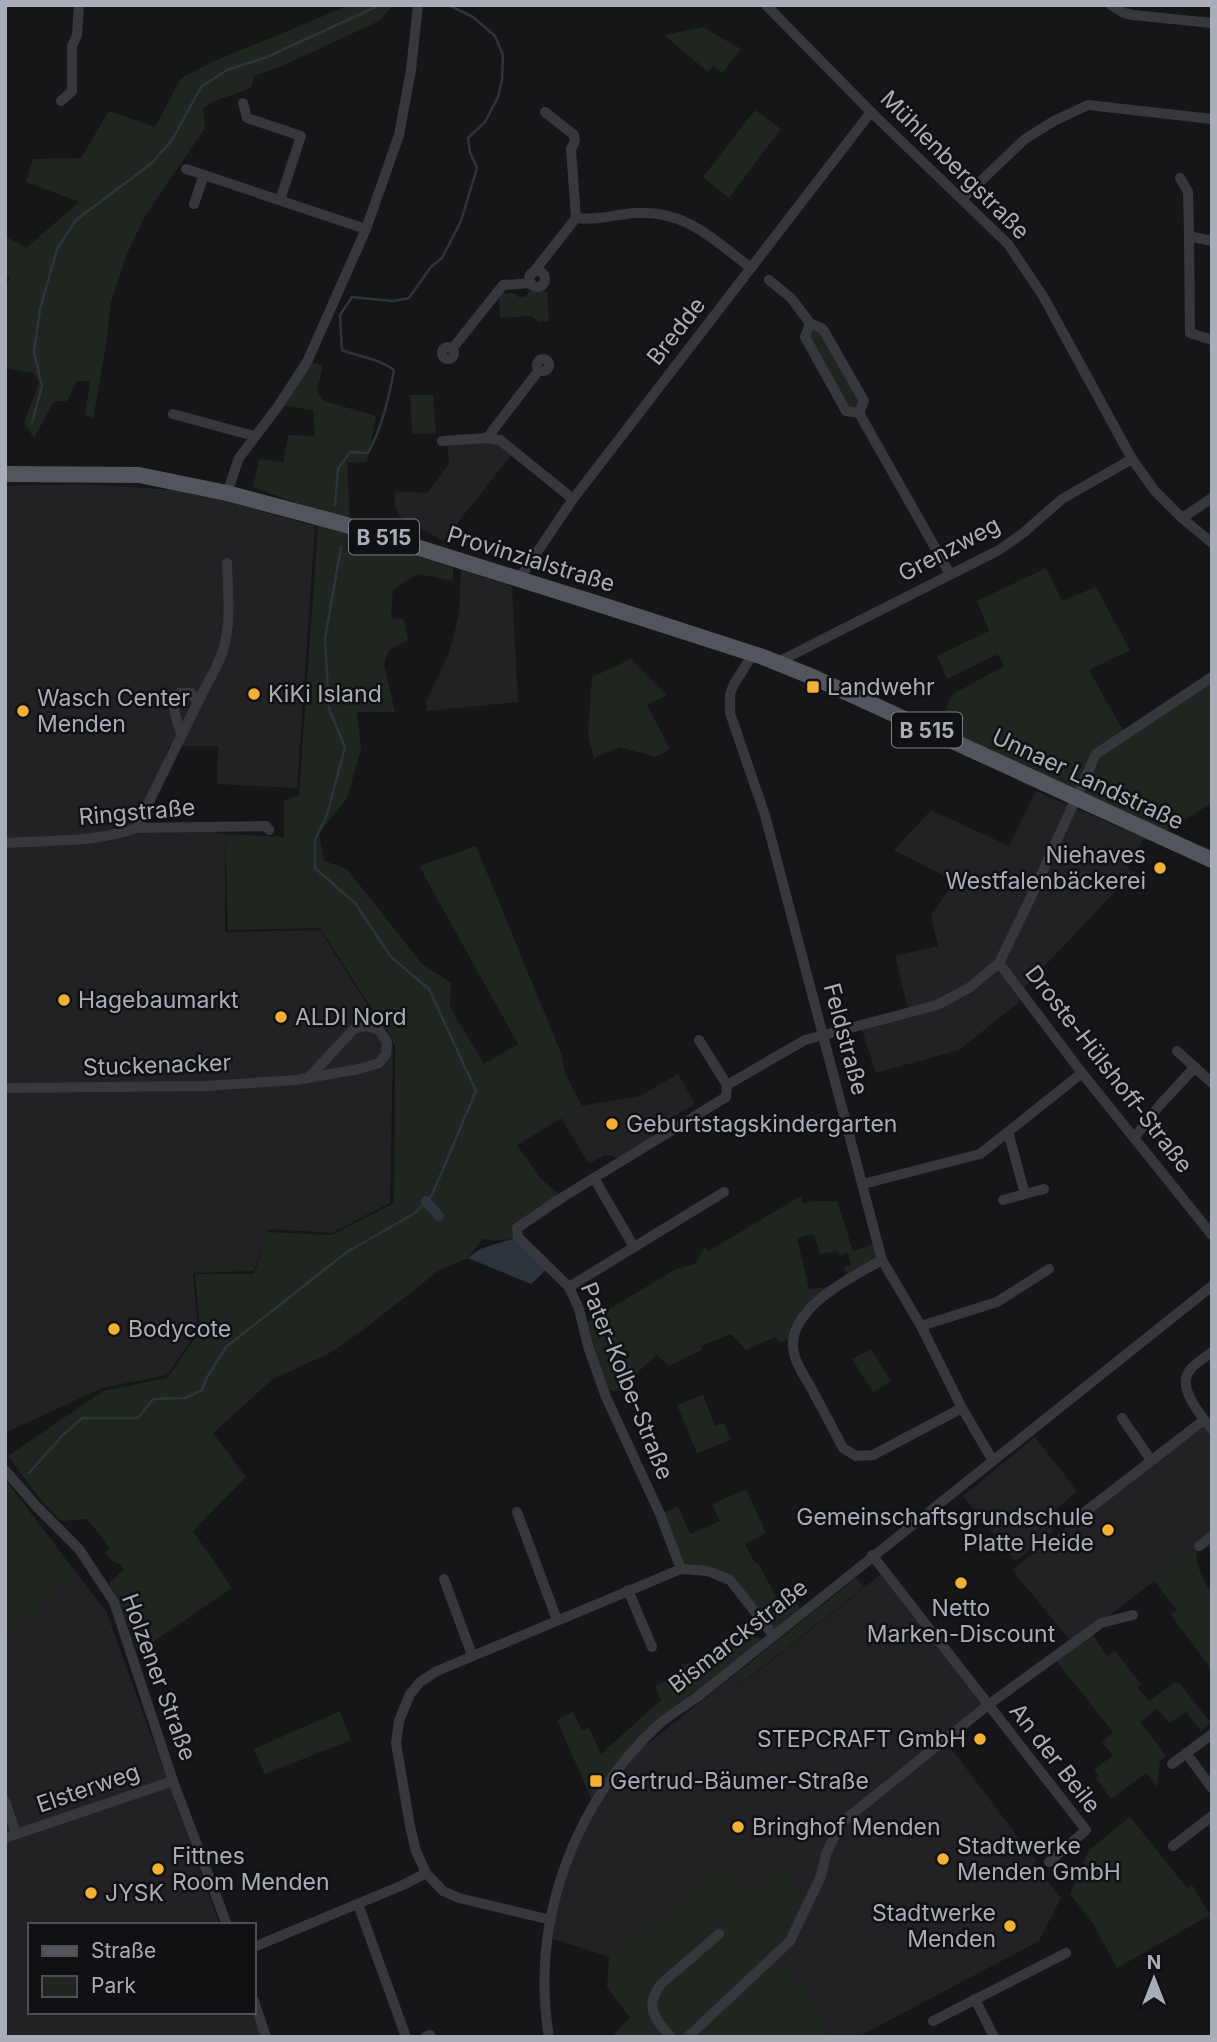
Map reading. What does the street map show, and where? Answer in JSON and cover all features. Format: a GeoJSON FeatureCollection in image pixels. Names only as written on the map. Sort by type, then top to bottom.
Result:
{"type":"FeatureCollection","features":[{"type":"Feature","properties":{"kind":"main road","name":"Provinzialstraße"},"geometry":{"type":"LineString","coordinates":[[5,474],[139,475],[227,493],[343,524],[753,654]]}},
{"type":"Feature","properties":{"kind":"main road","name":"Unnaer Landstraße"},"geometry":{"type":"LineString","coordinates":[[753,654],[778,662],[1212,860]]}},
{"type":"Feature","properties":{"kind":"street"},"geometry":{"type":"LineString","coordinates":[[61,101],[72,91],[72,46],[77,35],[79,5]]}},
{"type":"Feature","properties":{"kind":"street"},"geometry":{"type":"LineString","coordinates":[[227,493],[239,458],[307,362],[366,229],[399,135],[411,69],[418,5]]}},
{"type":"Feature","properties":{"kind":"street","name":"Mühlenbergstraße"},"geometry":{"type":"LineString","coordinates":[[766,5],[871,112],[1008,244],[1025,266],[1059,324],[1132,459],[1155,491],[1182,518],[1212,542]]}},
{"type":"Feature","properties":{"kind":"street"},"geometry":{"type":"LineString","coordinates":[[1111,5],[1133,15],[1212,23]]}},
{"type":"Feature","properties":{"kind":"street"},"geometry":{"type":"LineString","coordinates":[[243,103],[245,123],[301,136],[280,200]]}},
{"type":"Feature","properties":{"kind":"street"},"geometry":{"type":"LineString","coordinates":[[962,199],[1025,139],[1088,105],[1212,118]]}},
{"type":"Feature","properties":{"kind":"street"},"geometry":{"type":"LineString","coordinates":[[452,349],[503,285],[531,279],[576,218],[570,149],[575,141],[574,135],[545,112]]}},
{"type":"Feature","properties":{"kind":"street","name":"Bredde"},"geometry":{"type":"LineString","coordinates":[[519,579],[573,499],[871,112]]}},
{"type":"Feature","properties":{"kind":"street"},"geometry":{"type":"LineString","coordinates":[[186,169],[366,229]]}},
{"type":"Feature","properties":{"kind":"street"},"geometry":{"type":"LineString","coordinates":[[194,204],[204,175]]}},
{"type":"Feature","properties":{"kind":"street"},"geometry":{"type":"LineString","coordinates":[[1181,178],[1188,192],[1190,333],[1212,340]]}},
{"type":"Feature","properties":{"kind":"street"},"geometry":{"type":"LineString","coordinates":[[576,218],[595,220],[637,213],[670,214],[687,221],[751,268]]}},
{"type":"Feature","properties":{"kind":"street"},"geometry":{"type":"LineString","coordinates":[[1189,236],[1212,241]]}},
{"type":"Feature","properties":{"kind":"street"},"geometry":{"type":"LineString","coordinates":[[769,280],[791,298],[810,323],[823,329],[864,401],[859,413]]}},
{"type":"Feature","properties":{"kind":"street"},"geometry":{"type":"LineString","coordinates":[[810,323],[805,337],[845,411],[859,413]]}},
{"type":"Feature","properties":{"kind":"street"},"geometry":{"type":"LineString","coordinates":[[487,438],[539,370]]}},
{"type":"Feature","properties":{"kind":"street"},"geometry":{"type":"LineString","coordinates":[[859,413],[950,574]]}},
{"type":"Feature","properties":{"kind":"street"},"geometry":{"type":"LineString","coordinates":[[173,414],[254,436]]}},
{"type":"Feature","properties":{"kind":"street"},"geometry":{"type":"LineString","coordinates":[[442,441],[487,438],[506,443],[573,499]]}},
{"type":"Feature","properties":{"kind":"street","name":"Grenzweg"},"geometry":{"type":"LineString","coordinates":[[778,662],[999,550],[1070,493],[1132,459]]}},
{"type":"Feature","properties":{"kind":"street"},"geometry":{"type":"LineString","coordinates":[[1182,518],[1212,498]]}},
{"type":"Feature","properties":{"kind":"street"},"geometry":{"type":"LineString","coordinates":[[136,828],[219,662],[228,619],[227,563]]}},
{"type":"Feature","properties":{"kind":"street","name":"Feldstraße"},"geometry":{"type":"LineString","coordinates":[[753,654],[730,694],[730,713],[765,815],[882,1261],[921,1326],[962,1408],[993,1461]]}},
{"type":"Feature","properties":{"kind":"street","name":"Pater-Kolbe-Straße"},"geometry":{"type":"LineString","coordinates":[[681,1569],[660,1514],[606,1397],[588,1346],[579,1309],[569,1287],[518,1237],[517,1228],[726,1097],[727,1085],[805,1040],[937,1005],[970,988],[999,963],[1096,754],[1212,677]]}},
{"type":"Feature","properties":{"kind":"street"},"geometry":{"type":"LineString","coordinates":[[182,735],[174,714],[174,700],[179,693],[191,693],[198,702]]}},
{"type":"Feature","properties":{"kind":"street","name":"Ringstraße"},"geometry":{"type":"LineString","coordinates":[[5,843],[101,837],[118,835],[136,828],[266,826],[270,831]]}},
{"type":"Feature","properties":{"kind":"street","name":"Droste-Hülshoff-Straße"},"geometry":{"type":"LineString","coordinates":[[999,963],[1082,1073],[1212,1235]]}},
{"type":"Feature","properties":{"kind":"street","name":"Stuckenacker"},"geometry":{"type":"LineString","coordinates":[[5,1088],[205,1086],[296,1080],[379,1063],[386,1054],[387,1042],[379,1030],[366,1026],[354,1029],[309,1077]]}},
{"type":"Feature","properties":{"kind":"street"},"geometry":{"type":"LineString","coordinates":[[699,1040],[727,1085]]}},
{"type":"Feature","properties":{"kind":"street"},"geometry":{"type":"LineString","coordinates":[[1177,1051],[1212,1083]]}},
{"type":"Feature","properties":{"kind":"street"},"geometry":{"type":"LineString","coordinates":[[1135,1137],[1195,1067]]}},
{"type":"Feature","properties":{"kind":"street"},"geometry":{"type":"LineString","coordinates":[[863,1184],[980,1154],[1082,1073]]}},
{"type":"Feature","properties":{"kind":"street"},"geometry":{"type":"LineString","coordinates":[[1008,1132],[1025,1194]]}},
{"type":"Feature","properties":{"kind":"street"},"geometry":{"type":"LineString","coordinates":[[594,1178],[634,1247]]}},
{"type":"Feature","properties":{"kind":"street"},"geometry":{"type":"LineString","coordinates":[[1003,1200],[1044,1189]]}},
{"type":"Feature","properties":{"kind":"street"},"geometry":{"type":"LineString","coordinates":[[569,1287],[724,1192]]}},
{"type":"Feature","properties":{"kind":"street"},"geometry":{"type":"LineString","coordinates":[[882,1261],[849,1278],[817,1300],[804,1314],[794,1337],[794,1356],[843,1448],[856,1456],[873,1455],[962,1408]]}},
{"type":"Feature","properties":{"kind":"street"},"geometry":{"type":"LineString","coordinates":[[921,1326],[997,1302],[1049,1269]]}},
{"type":"Feature","properties":{"kind":"street","name":"Bismarckstraße"},"geometry":{"type":"LineString","coordinates":[[549,2037],[545,1967],[559,1883],[572,1846],[592,1807],[618,1767],[659,1725],[1212,1286]]}},
{"type":"Feature","properties":{"kind":"street"},"geometry":{"type":"LineString","coordinates":[[1212,1352],[1189,1370],[1186,1378],[1187,1389],[1212,1429]]}},
{"type":"Feature","properties":{"kind":"street"},"geometry":{"type":"LineString","coordinates":[[1122,1419],[1151,1460]]}},
{"type":"Feature","properties":{"kind":"street"},"geometry":{"type":"LineString","coordinates":[[1076,1519],[1204,1420]]}},
{"type":"Feature","properties":{"kind":"street","name":"Holzener Straße"},"geometry":{"type":"LineString","coordinates":[[5,1469],[37,1507],[79,1549],[114,1602],[173,1780],[226,1923]]}},
{"type":"Feature","properties":{"kind":"street"},"geometry":{"type":"LineString","coordinates":[[517,1512],[557,1620]]}},
{"type":"Feature","properties":{"kind":"street"},"geometry":{"type":"LineString","coordinates":[[1199,1546],[1212,1536]]}},
{"type":"Feature","properties":{"kind":"street"},"geometry":{"type":"LineString","coordinates":[[872,1555],[988,1705]]}},
{"type":"Feature","properties":{"kind":"street"},"geometry":{"type":"LineString","coordinates":[[551,1920],[459,1898],[443,1891],[426,1874],[416,1851],[410,1826],[396,1743],[399,1721],[410,1694],[420,1682],[437,1671],[681,1569],[708,1571],[730,1580],[773,1635]]}},
{"type":"Feature","properties":{"kind":"street"},"geometry":{"type":"LineString","coordinates":[[444,1579],[472,1655]]}},
{"type":"Feature","properties":{"kind":"street"},"geometry":{"type":"LineString","coordinates":[[628,1590],[652,1647]]}},
{"type":"Feature","properties":{"kind":"street"},"geometry":{"type":"LineString","coordinates":[[688,2037],[790,1941],[821,1876],[826,1854],[841,1823],[988,1705],[1101,1623],[1133,1615]]}},
{"type":"Feature","properties":{"kind":"street","name":"An der Beile"},"geometry":{"type":"LineString","coordinates":[[988,1705],[1087,1830],[1049,1862]]}},
{"type":"Feature","properties":{"kind":"street"},"geometry":{"type":"LineString","coordinates":[[1172,1764],[1212,1734]]}},
{"type":"Feature","properties":{"kind":"street"},"geometry":{"type":"LineString","coordinates":[[1186,1753],[1212,1788]]}},
{"type":"Feature","properties":{"kind":"street","name":"Elsterweg"},"geometry":{"type":"LineString","coordinates":[[5,1801],[11,1836],[173,1780]]}},
{"type":"Feature","properties":{"kind":"street"},"geometry":{"type":"LineString","coordinates":[[1173,1846],[1212,1816]]}},
{"type":"Feature","properties":{"kind":"street"},"geometry":{"type":"LineString","coordinates":[[256,1946],[426,1874]]}},
{"type":"Feature","properties":{"kind":"street"},"geometry":{"type":"LineString","coordinates":[[358,1904],[406,2037]]}},
{"type":"Feature","properties":{"kind":"street"},"geometry":{"type":"LineString","coordinates":[[671,2037],[653,2014],[651,2004],[654,1994],[661,1984],[719,1934]]}},
{"type":"Feature","properties":{"kind":"street"},"geometry":{"type":"LineString","coordinates":[[933,2021],[1066,1953]]}},
{"type":"Feature","properties":{"kind":"street"},"geometry":{"type":"LineString","coordinates":[[975,1999],[994,2037]]}},
{"type":"Feature","properties":{"kind":"street"},"geometry":{"type":"LineString","coordinates":[[256,2007],[266,2037]]}},
{"type":"Feature","properties":{"kind":"street"},"geometry":{"type":"LineString","coordinates":[[425,2037],[431,2037]]}},
{"type":"Feature","properties":{"kind":"shaded area"},"geometry":{"type":"Polygon","coordinates":[[[497,441],[513,453],[443,541],[399,516],[395,505],[395,491],[427,493],[449,464],[447,443],[497,441]]]}},
{"type":"Feature","properties":{"kind":"shaded area"},"geometry":{"type":"Polygon","coordinates":[[[82,484],[190,491],[315,526],[297,788],[217,784],[218,746],[169,746],[163,766],[143,804],[129,820],[225,834],[225,932],[320,930],[393,1045],[390,1203],[332,1233],[269,1229],[254,1271],[193,1273],[198,1330],[167,1375],[102,1388],[5,1433],[5,486],[82,484]]]}},
{"type":"Feature","properties":{"kind":"shaded area"},"geometry":{"type":"Polygon","coordinates":[[[461,570],[512,586],[518,702],[427,711],[426,701],[449,653],[459,614],[461,570]]]}},
{"type":"Feature","properties":{"kind":"shaded area"},"geometry":{"type":"Polygon","coordinates":[[[1036,791],[1144,838],[1128,869],[1138,874],[1125,888],[1121,885],[1024,988],[1017,1004],[959,1050],[876,1073],[859,1021],[908,1009],[895,956],[938,946],[931,916],[954,881],[894,850],[931,810],[1009,846],[1036,791]]]}},
{"type":"Feature","properties":{"kind":"shaded area","name":"Geburtstagskindergarten"},"geometry":{"type":"Polygon","coordinates":[[[678,1074],[695,1104],[651,1130],[657,1140],[628,1159],[604,1155],[589,1164],[561,1118],[580,1106],[640,1096],[678,1074]]]}},
{"type":"Feature","properties":{"kind":"shaded area"},"geometry":{"type":"Polygon","coordinates":[[[518,1237],[549,1267],[531,1284],[468,1258],[480,1249],[518,1237]]]}},
{"type":"Feature","properties":{"kind":"shaded area"},"geometry":{"type":"Polygon","coordinates":[[[1204,1420],[1212,1430],[1212,1536],[1073,1644],[1012,1570],[1204,1420]]]}},
{"type":"Feature","properties":{"kind":"shaded area"},"geometry":{"type":"Polygon","coordinates":[[[1035,1437],[1077,1491],[1056,1510],[1052,1532],[1015,1561],[963,1496],[1035,1437]]]}},
{"type":"Feature","properties":{"kind":"shaded area"},"geometry":{"type":"Polygon","coordinates":[[[74,1570],[106,1611],[219,1923],[28,1923],[28,2014],[254,2014],[262,2037],[5,2037],[5,1636],[74,1570]]]}},
{"type":"Feature","properties":{"kind":"shaded area"},"geometry":{"type":"Polygon","coordinates":[[[884,1572],[988,1705],[945,1740],[1036,1861],[1033,1864],[1061,1898],[1039,1941],[858,2037],[833,2037],[777,1953],[751,1895],[725,1868],[626,1949],[609,1957],[548,1937],[559,1883],[618,1767],[732,1677],[739,1686],[884,1572]]]}},
{"type":"Feature","properties":{"kind":"green space"},"geometry":{"type":"Polygon","coordinates":[[[350,5],[393,5],[379,21],[280,67],[254,76],[251,88],[203,108],[205,128],[145,216],[126,256],[111,302],[93,419],[85,414],[90,381],[77,381],[67,401],[54,401],[34,438],[24,423],[39,382],[33,373],[5,368],[5,290],[10,278],[5,275],[5,236],[26,248],[79,202],[26,182],[33,159],[81,158],[109,111],[155,127],[181,78],[212,62],[350,5]]]}},
{"type":"Feature","properties":{"kind":"green space"},"geometry":{"type":"Polygon","coordinates":[[[703,27],[741,49],[722,73],[713,66],[708,72],[664,35],[703,27]]]}},
{"type":"Feature","properties":{"kind":"green space"},"geometry":{"type":"Polygon","coordinates":[[[755,110],[781,129],[729,198],[703,177],[755,110]]]}},
{"type":"Feature","properties":{"kind":"green space"},"geometry":{"type":"Polygon","coordinates":[[[547,291],[549,321],[539,322],[531,316],[500,318],[499,293],[514,293],[518,297],[525,297],[529,292],[547,291]]]}},
{"type":"Feature","properties":{"kind":"green space"},"geometry":{"type":"Polygon","coordinates":[[[811,326],[822,331],[862,401],[857,410],[846,408],[807,337],[811,326]]]}},
{"type":"Feature","properties":{"kind":"green space"},"geometry":{"type":"Polygon","coordinates":[[[307,362],[323,365],[317,391],[324,401],[376,416],[367,462],[347,463],[351,534],[453,568],[453,581],[417,574],[393,590],[391,618],[404,619],[408,640],[389,650],[384,664],[395,712],[357,712],[361,749],[347,798],[319,833],[324,861],[347,869],[422,964],[451,983],[450,1007],[484,1064],[518,1044],[419,866],[476,846],[561,1053],[565,1073],[582,1106],[517,1145],[541,1179],[563,1197],[518,1228],[518,1237],[496,1241],[483,1239],[468,1258],[441,1269],[328,1354],[273,1379],[213,1433],[246,1477],[193,1531],[232,1588],[138,1652],[119,1600],[109,1583],[124,1569],[105,1553],[110,1548],[87,1519],[61,1521],[40,1499],[8,1456],[103,1391],[167,1378],[200,1331],[195,1274],[254,1274],[268,1232],[332,1235],[394,1203],[395,1045],[320,928],[228,930],[225,834],[284,837],[284,800],[299,796],[321,512],[253,487],[259,459],[283,462],[288,435],[315,436],[313,410],[279,405],[307,362]]]}},
{"type":"Feature","properties":{"kind":"green space"},"geometry":{"type":"Polygon","coordinates":[[[410,395],[433,395],[436,433],[412,434],[410,395]]]}},
{"type":"Feature","properties":{"kind":"green space"},"geometry":{"type":"Polygon","coordinates":[[[1046,568],[1062,601],[1096,587],[1130,650],[1089,670],[1125,734],[1212,677],[1212,803],[1158,836],[933,733],[953,694],[1004,666],[998,654],[947,679],[937,656],[989,631],[977,601],[1046,568]]]}},
{"type":"Feature","properties":{"kind":"green space"},"geometry":{"type":"Polygon","coordinates":[[[631,659],[667,695],[647,705],[670,749],[655,757],[620,747],[594,758],[588,736],[592,677],[631,659]]]}},
{"type":"Feature","properties":{"kind":"green space"},"geometry":{"type":"Polygon","coordinates":[[[801,1196],[803,1204],[837,1201],[853,1251],[877,1243],[882,1260],[849,1278],[843,1267],[851,1265],[848,1253],[839,1255],[838,1251],[820,1254],[814,1234],[797,1238],[809,1289],[827,1287],[828,1293],[794,1337],[780,1343],[775,1337],[746,1350],[731,1334],[701,1346],[703,1349],[669,1366],[657,1355],[622,1391],[607,1390],[586,1323],[676,1269],[695,1264],[705,1247],[708,1251],[801,1196]]]}},
{"type":"Feature","properties":{"kind":"green space"},"geometry":{"type":"Polygon","coordinates":[[[871,1349],[891,1381],[873,1392],[852,1359],[871,1349]]]}},
{"type":"Feature","properties":{"kind":"green space"},"geometry":{"type":"Polygon","coordinates":[[[703,1395],[715,1426],[724,1423],[731,1440],[697,1453],[677,1405],[703,1395]]]}},
{"type":"Feature","properties":{"kind":"green space"},"geometry":{"type":"Polygon","coordinates":[[[5,1479],[74,1570],[5,1636],[5,1479]]]}},
{"type":"Feature","properties":{"kind":"green space"},"geometry":{"type":"Polygon","coordinates":[[[746,1489],[766,1533],[745,1544],[779,1602],[792,1595],[802,1613],[773,1635],[730,1580],[681,1569],[660,1514],[678,1506],[690,1534],[720,1521],[712,1504],[746,1489]]]}},
{"type":"Feature","properties":{"kind":"green space"},"geometry":{"type":"Polygon","coordinates":[[[1196,1548],[1197,1563],[1212,1595],[1212,1670],[1171,1615],[1177,1610],[1154,1581],[1196,1548]]]}},
{"type":"Feature","properties":{"kind":"green space"},"geometry":{"type":"Polygon","coordinates":[[[856,1578],[864,1587],[738,1686],[732,1677],[856,1578]]]}},
{"type":"Feature","properties":{"kind":"green space"},"geometry":{"type":"Polygon","coordinates":[[[1090,1631],[1107,1656],[1115,1651],[1141,1684],[1137,1687],[1149,1701],[1174,1683],[1180,1684],[1211,1723],[1201,1731],[1186,1712],[1170,1723],[1157,1709],[1140,1722],[1166,1756],[1160,1761],[1157,1787],[1146,1773],[1111,1799],[1096,1778],[1099,1776],[1094,1770],[1113,1755],[1102,1742],[1113,1732],[1054,1658],[1090,1631]]]}},
{"type":"Feature","properties":{"kind":"green space"},"geometry":{"type":"Polygon","coordinates":[[[743,1632],[766,1641],[658,1725],[593,1803],[557,1720],[573,1712],[582,1730],[589,1728],[601,1754],[661,1700],[655,1686],[684,1671],[682,1665],[690,1662],[698,1677],[743,1632]]]}},
{"type":"Feature","properties":{"kind":"green space"},"geometry":{"type":"Polygon","coordinates":[[[340,1711],[351,1740],[265,1774],[254,1749],[340,1711]]]}},
{"type":"Feature","properties":{"kind":"green space"},"geometry":{"type":"Polygon","coordinates":[[[1130,1817],[1187,1888],[1192,1885],[1210,1915],[1117,1968],[1094,1925],[1070,1894],[1089,1850],[1130,1817]]]}},
{"type":"Feature","properties":{"kind":"green space"},"geometry":{"type":"Polygon","coordinates":[[[725,1867],[751,1895],[780,1872],[809,1902],[777,1953],[833,2037],[611,2037],[630,2018],[607,1987],[609,1957],[626,1949],[725,1867]]]}},
{"type":"Feature","properties":{"kind":"waterway"},"geometry":{"type":"LineString","coordinates":[[32,423],[42,386],[34,352],[40,309],[57,249],[76,220],[152,163],[172,140],[201,87],[227,70],[267,57],[380,5]]}},
{"type":"Feature","properties":{"kind":"waterway"},"geometry":{"type":"LineString","coordinates":[[335,505],[338,469],[350,452],[368,453],[384,413],[394,370],[375,360],[342,350],[340,315],[352,297],[393,301],[409,298],[431,267],[442,258],[461,221],[477,168],[470,152],[468,138],[485,122],[498,97],[502,80],[503,55],[495,36],[473,17],[448,5]]}},
{"type":"Feature","properties":{"kind":"waterway"},"geometry":{"type":"LineString","coordinates":[[29,1473],[82,1418],[138,1418],[153,1399],[185,1398],[202,1390],[226,1347],[347,1252],[415,1213],[432,1195],[476,1091],[429,989],[391,957],[355,903],[315,868],[315,840],[327,815],[345,747],[329,709],[325,639],[341,547]]}},
{"type":"Feature","properties":{"kind":"waterway"},"geometry":{"type":"LineString","coordinates":[[426,1201],[439,1216]]}},
{"type":"Feature","properties":{"kind":"place","name":"Landwehr"},"geometry":{"type":"Point","coordinates":[813,687]}},
{"type":"Feature","properties":{"kind":"place","name":"KiKi Island"},"geometry":{"type":"Point","coordinates":[254,694]}},
{"type":"Feature","properties":{"kind":"place","name":"Wasch Center Menden"},"geometry":{"type":"Point","coordinates":[23,711]}},
{"type":"Feature","properties":{"kind":"place","name":"Niehaves Westfalenbäckerei"},"geometry":{"type":"Point","coordinates":[1160,868]}},
{"type":"Feature","properties":{"kind":"place","name":"Hagebaumarkt"},"geometry":{"type":"Point","coordinates":[64,1000]}},
{"type":"Feature","properties":{"kind":"place","name":"ALDI Nord"},"geometry":{"type":"Point","coordinates":[281,1017]}},
{"type":"Feature","properties":{"kind":"place","name":"Geburtstagskindergarten"},"geometry":{"type":"Point","coordinates":[612,1124]}},
{"type":"Feature","properties":{"kind":"place","name":"Bodycote"},"geometry":{"type":"Point","coordinates":[114,1329]}},
{"type":"Feature","properties":{"kind":"place","name":"Gemeinschaftsgrundschule Platte Heide"},"geometry":{"type":"Point","coordinates":[1108,1530]}},
{"type":"Feature","properties":{"kind":"place","name":"Netto Marken-Discount"},"geometry":{"type":"Point","coordinates":[961,1583]}},
{"type":"Feature","properties":{"kind":"place","name":"STEPCRAFT GmbH"},"geometry":{"type":"Point","coordinates":[980,1739]}},
{"type":"Feature","properties":{"kind":"place","name":"Gertrud-Bäumer-Straße"},"geometry":{"type":"Point","coordinates":[596,1781]}},
{"type":"Feature","properties":{"kind":"place","name":"Bringhof Menden"},"geometry":{"type":"Point","coordinates":[738,1827]}},
{"type":"Feature","properties":{"kind":"place","name":"Stadtwerke Menden GmbH"},"geometry":{"type":"Point","coordinates":[943,1859]}},
{"type":"Feature","properties":{"kind":"place","name":"Fittnes Room Menden"},"geometry":{"type":"Point","coordinates":[158,1869]}},
{"type":"Feature","properties":{"kind":"place","name":"JYSK"},"geometry":{"type":"Point","coordinates":[91,1893]}},
{"type":"Feature","properties":{"kind":"place","name":"Stadtwerke Menden"},"geometry":{"type":"Point","coordinates":[1010,1926]}}]}
